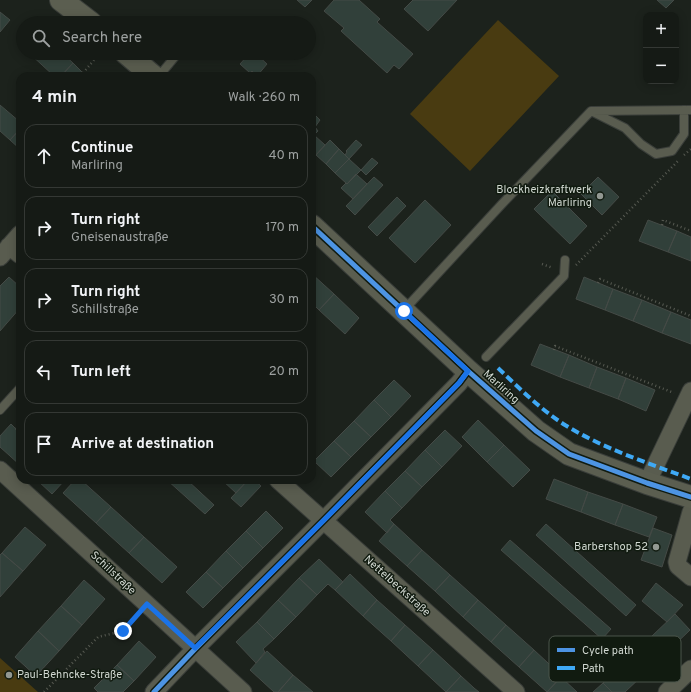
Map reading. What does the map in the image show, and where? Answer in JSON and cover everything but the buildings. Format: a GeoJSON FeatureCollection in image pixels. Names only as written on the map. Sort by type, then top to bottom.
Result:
{"type":"FeatureCollection","features":[{"type":"Feature","properties":{"kind":"street"},"geometry":{"type":"LineString","coordinates":[[61,0],[82,16]]}},
{"type":"Feature","properties":{"kind":"street"},"geometry":{"type":"LineString","coordinates":[[134,60],[148,72]]}},
{"type":"Feature","properties":{"kind":"street","name":"Marliring"},"geometry":{"type":"LineString","coordinates":[[316,230],[468,371],[536,431],[568,454],[647,483],[691,497]]}},
{"type":"Feature","properties":{"kind":"street"},"geometry":{"type":"LineString","coordinates":[[154,692],[195,648],[459,383],[468,371]]}},
{"type":"Feature","properties":{"kind":"street"},"geometry":{"type":"LineString","coordinates":[[647,483],[689,394]]}},
{"type":"Feature","properties":{"kind":"street","name":"Schillstraße"},"geometry":{"type":"LineString","coordinates":[[0,470],[243,692]]}},
{"type":"Feature","properties":{"kind":"street","name":"Nettelbeckstraße"},"geometry":{"type":"LineString","coordinates":[[283,484],[516,692]]}},
{"type":"Feature","properties":{"kind":"street"},"geometry":{"type":"LineString","coordinates":[[691,512],[677,562],[678,566],[691,577]]}},
{"type":"Feature","properties":{"kind":"street"},"geometry":{"type":"LineString","coordinates":[[681,679],[691,669]]}},
{"type":"Feature","properties":{"kind":"street"},"geometry":{"type":"LineString","coordinates":[[667,692],[677,682]]}},
{"type":"Feature","properties":{"kind":"lane"},"geometry":{"type":"LineString","coordinates":[[162,72],[172,60]]}},
{"type":"Feature","properties":{"kind":"lane"},"geometry":{"type":"LineString","coordinates":[[404,311],[501,205],[591,111],[688,110],[684,134],[672,151],[656,154],[641,144],[625,128],[591,111]]}},
{"type":"Feature","properties":{"kind":"lane"},"geometry":{"type":"LineString","coordinates":[[486,357],[564,276],[565,260]]}},
{"type":"Feature","properties":{"kind":"lane"},"geometry":{"type":"LineString","coordinates":[[0,410],[16,392]]}},
{"type":"Feature","properties":{"kind":"path"},"geometry":{"type":"LineString","coordinates":[[84,72],[94,60]]}},
{"type":"Feature","properties":{"kind":"path"},"geometry":{"type":"LineString","coordinates":[[542,264],[557,270],[574,268],[691,149]]}},
{"type":"Feature","properties":{"kind":"path"},"geometry":{"type":"LineString","coordinates":[[662,225],[663,220],[691,231]]}},
{"type":"Feature","properties":{"kind":"path"},"geometry":{"type":"LineString","coordinates":[[598,283],[600,279],[686,316],[691,316]]}},
{"type":"Feature","properties":{"kind":"path"},"geometry":{"type":"LineString","coordinates":[[626,294],[627,290]]}},
{"type":"Feature","properties":{"kind":"path"},"geometry":{"type":"LineString","coordinates":[[554,350],[555,346],[642,380],[689,394]]}},
{"type":"Feature","properties":{"kind":"path"},"geometry":{"type":"LineString","coordinates":[[582,361],[583,357]]}},
{"type":"Feature","properties":{"kind":"path"},"geometry":{"type":"LineString","coordinates":[[613,373],[614,369]]}},
{"type":"Feature","properties":{"kind":"path"},"geometry":{"type":"LineString","coordinates":[[641,384],[642,380]]}},
{"type":"Feature","properties":{"kind":"path"},"geometry":{"type":"LineString","coordinates":[[44,692],[98,637],[123,631],[147,604]]}},
{"type":"Feature","properties":{"kind":"shaded area"},"geometry":{"type":"Polygon","coordinates":[[[498,20],[559,76],[470,171],[410,114],[498,20]]]}},
{"type":"Feature","properties":{"kind":"shaded area","name":"Paul-Behncke-Straße"},"geometry":{"type":"Polygon","coordinates":[[[0,658],[38,692],[0,692],[0,658]]]}},
{"type":"Feature","properties":{"kind":"marked path"},"geometry":{"type":"LineString","coordinates":[[498,368],[547,412],[580,434],[626,455],[691,479]]}},
{"type":"Feature","properties":{"kind":"cycle path"},"geometry":{"type":"LineString","coordinates":[[316,230],[468,371],[536,431],[569,454],[647,483],[691,497]]}},
{"type":"Feature","properties":{"kind":"cycle path"},"geometry":{"type":"LineString","coordinates":[[154,692],[459,383],[468,371]]}},
{"type":"Feature","properties":{"kind":"place","name":"Blockheizkraftwerk Marliring"},"geometry":{"type":"Point","coordinates":[600,196]}},
{"type":"Feature","properties":{"kind":"place","name":"Barbershop 52"},"geometry":{"type":"Point","coordinates":[656,547]}},
{"type":"Feature","properties":{"kind":"place","name":"Paul-Behncke-Straße"},"geometry":{"type":"Point","coordinates":[9,675]}},
{"type":"Feature","properties":{"kind":"route"},"geometry":{"type":"LineString","coordinates":[[123,631],[147,604],[195,648],[459,383],[468,371],[404,311]]}}]}
